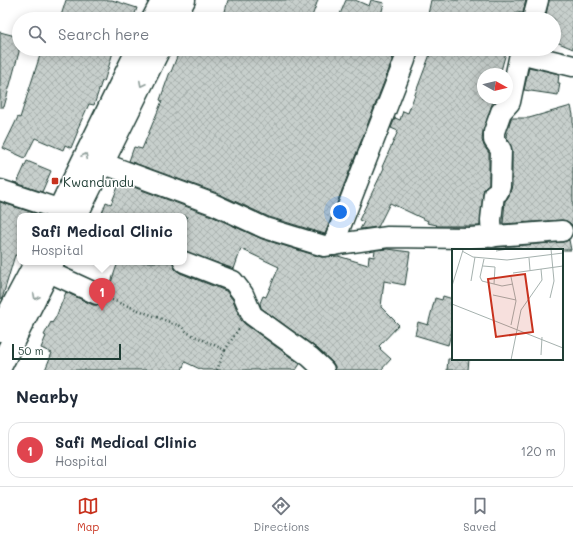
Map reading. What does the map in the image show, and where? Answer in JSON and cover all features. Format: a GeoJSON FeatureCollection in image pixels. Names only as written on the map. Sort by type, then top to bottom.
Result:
{"type":"FeatureCollection","features":[{"type":"Feature","properties":{"kind":"main road"},"geometry":{"type":"LineString","coordinates":[[157,12],[163,0]]}},
{"type":"Feature","properties":{"kind":"main road"},"geometry":{"type":"LineString","coordinates":[[178,12],[184,0]]}},
{"type":"Feature","properties":{"kind":"main road"},"geometry":{"type":"LineString","coordinates":[[64,213],[135,56]]}},
{"type":"Feature","properties":{"kind":"main road"},"geometry":{"type":"LineString","coordinates":[[65,213],[102,163],[156,56]]}},
{"type":"Feature","properties":{"kind":"main road"},"geometry":{"type":"LineString","coordinates":[[0,330],[46,265]]}},
{"type":"Feature","properties":{"kind":"main road"},"geometry":{"type":"LineString","coordinates":[[0,367],[46,265]]}},
{"type":"Feature","properties":{"kind":"street"},"geometry":{"type":"LineString","coordinates":[[535,12],[538,0]]}},
{"type":"Feature","properties":{"kind":"street"},"geometry":{"type":"LineString","coordinates":[[333,244],[406,56]]}},
{"type":"Feature","properties":{"kind":"street"},"geometry":{"type":"LineString","coordinates":[[492,236],[491,220],[494,194],[498,192],[500,186],[501,156],[501,150],[494,140],[494,132],[501,112],[510,102],[520,56]]}},
{"type":"Feature","properties":{"kind":"street"},"geometry":{"type":"LineString","coordinates":[[538,56],[573,66]]}},
{"type":"Feature","properties":{"kind":"street"},"geometry":{"type":"LineString","coordinates":[[102,163],[213,204],[265,228],[324,246],[388,237],[470,238],[562,231]]}},
{"type":"Feature","properties":{"kind":"street"},"geometry":{"type":"LineString","coordinates":[[0,190],[61,213]]}},
{"type":"Feature","properties":{"kind":"street"},"geometry":{"type":"LineString","coordinates":[[187,263],[233,281],[243,294],[252,315],[310,357],[324,370]]}},
{"type":"Feature","properties":{"kind":"street"},"geometry":{"type":"LineString","coordinates":[[46,265],[97,294]]}},
{"type":"Feature","properties":{"kind":"path"},"geometry":{"type":"LineString","coordinates":[[97,294],[180,326],[188,333],[225,350]]}},
{"type":"Feature","properties":{"kind":"path"},"geometry":{"type":"LineString","coordinates":[[217,370],[225,350],[241,325],[252,315]]}},
{"type":"Feature","properties":{"kind":"building"},"geometry":{"type":"Polygon","coordinates":[[[66,0],[112,0],[137,8],[136,12],[62,12],[66,0]]]}},
{"type":"Feature","properties":{"kind":"building"},"geometry":{"type":"Polygon","coordinates":[[[228,0],[318,0],[314,12],[225,12],[228,0]]]}},
{"type":"Feature","properties":{"kind":"building"},"geometry":{"type":"Polygon","coordinates":[[[346,0],[355,0],[369,6],[371,0],[384,3],[382,12],[341,12],[346,0]]]}},
{"type":"Feature","properties":{"kind":"building"},"geometry":{"type":"Polygon","coordinates":[[[431,0],[526,0],[523,12],[428,12],[431,0]]]}},
{"type":"Feature","properties":{"kind":"building"},"geometry":{"type":"Polygon","coordinates":[[[549,0],[573,0],[573,49],[561,44],[561,12],[546,12],[549,0]]]}},
{"type":"Feature","properties":{"kind":"building"},"geometry":{"type":"Polygon","coordinates":[[[0,32],[12,35],[12,56],[18,56],[4,107],[0,107],[0,32]]]}},
{"type":"Feature","properties":{"kind":"building"},"geometry":{"type":"Polygon","coordinates":[[[40,56],[112,56],[104,82],[102,81],[94,105],[89,104],[77,130],[78,131],[71,148],[65,145],[63,150],[35,138],[25,158],[3,148],[18,117],[20,118],[40,56]]]}},
{"type":"Feature","properties":{"kind":"building"},"geometry":{"type":"Polygon","coordinates":[[[177,56],[393,56],[325,234],[269,217],[217,193],[129,161],[134,147],[142,149],[162,101],[160,100],[177,56]]]}},
{"type":"Feature","properties":{"kind":"building"},"geometry":{"type":"Polygon","coordinates":[[[429,56],[505,56],[502,68],[477,68],[477,104],[492,104],[482,140],[489,153],[489,184],[484,188],[480,226],[436,226],[437,225],[427,223],[428,221],[390,203],[378,227],[360,229],[364,222],[359,220],[384,168],[382,167],[398,131],[391,128],[395,118],[400,120],[403,111],[408,113],[429,56]]]}},
{"type":"Feature","properties":{"kind":"building"},"geometry":{"type":"Polygon","coordinates":[[[529,67],[559,74],[558,83],[560,83],[558,95],[524,90],[529,67]]]}},
{"type":"Feature","properties":{"kind":"building"},"geometry":{"type":"Polygon","coordinates":[[[571,106],[573,115],[573,229],[571,224],[562,220],[503,224],[505,201],[509,196],[512,186],[512,150],[506,136],[511,118],[529,118],[571,106]]]}},
{"type":"Feature","properties":{"kind":"building"},"geometry":{"type":"Polygon","coordinates":[[[27,161],[51,171],[42,192],[13,182],[17,183],[27,161]]]}},
{"type":"Feature","properties":{"kind":"building"},"geometry":{"type":"Polygon","coordinates":[[[120,182],[209,215],[262,239],[321,257],[338,256],[368,265],[369,256],[374,257],[375,250],[388,249],[410,252],[405,285],[384,281],[381,307],[399,325],[379,346],[381,348],[380,349],[391,359],[381,370],[335,370],[335,366],[332,362],[318,349],[261,308],[260,303],[263,296],[266,297],[279,267],[241,249],[234,269],[187,252],[187,213],[102,213],[106,202],[111,204],[120,182]]]}},
{"type":"Feature","properties":{"kind":"building"},"geometry":{"type":"Polygon","coordinates":[[[0,202],[34,213],[17,213],[17,255],[15,255],[2,299],[0,298],[0,202]]]}},
{"type":"Feature","properties":{"kind":"building"},"geometry":{"type":"Polygon","coordinates":[[[569,240],[571,250],[488,249],[488,248],[563,242],[569,240]]]}},
{"type":"Feature","properties":{"kind":"building"},"geometry":{"type":"Polygon","coordinates":[[[117,265],[174,265],[175,269],[180,273],[226,291],[233,300],[241,320],[245,324],[300,364],[296,370],[202,370],[185,362],[182,370],[45,370],[52,353],[41,348],[46,336],[44,335],[51,322],[52,323],[56,317],[66,292],[93,305],[98,305],[103,304],[108,298],[108,291],[117,265]]]}},
{"type":"Feature","properties":{"kind":"building"},"geometry":{"type":"Polygon","coordinates":[[[443,296],[452,299],[452,331],[448,345],[415,335],[418,322],[428,325],[435,298],[442,300],[443,296]]]}},
{"type":"Feature","properties":{"kind":"building"},"geometry":{"type":"Polygon","coordinates":[[[448,359],[469,360],[468,370],[447,370],[448,359]]]}},
{"type":"Feature","properties":{"kind":"place","name":"Kwandundu"},"geometry":{"type":"Point","coordinates":[55,181]}},
{"type":"Feature","properties":{"kind":"place","name":"Safi Medical Clinic"},"geometry":{"type":"Point","coordinates":[102,311]}}]}
